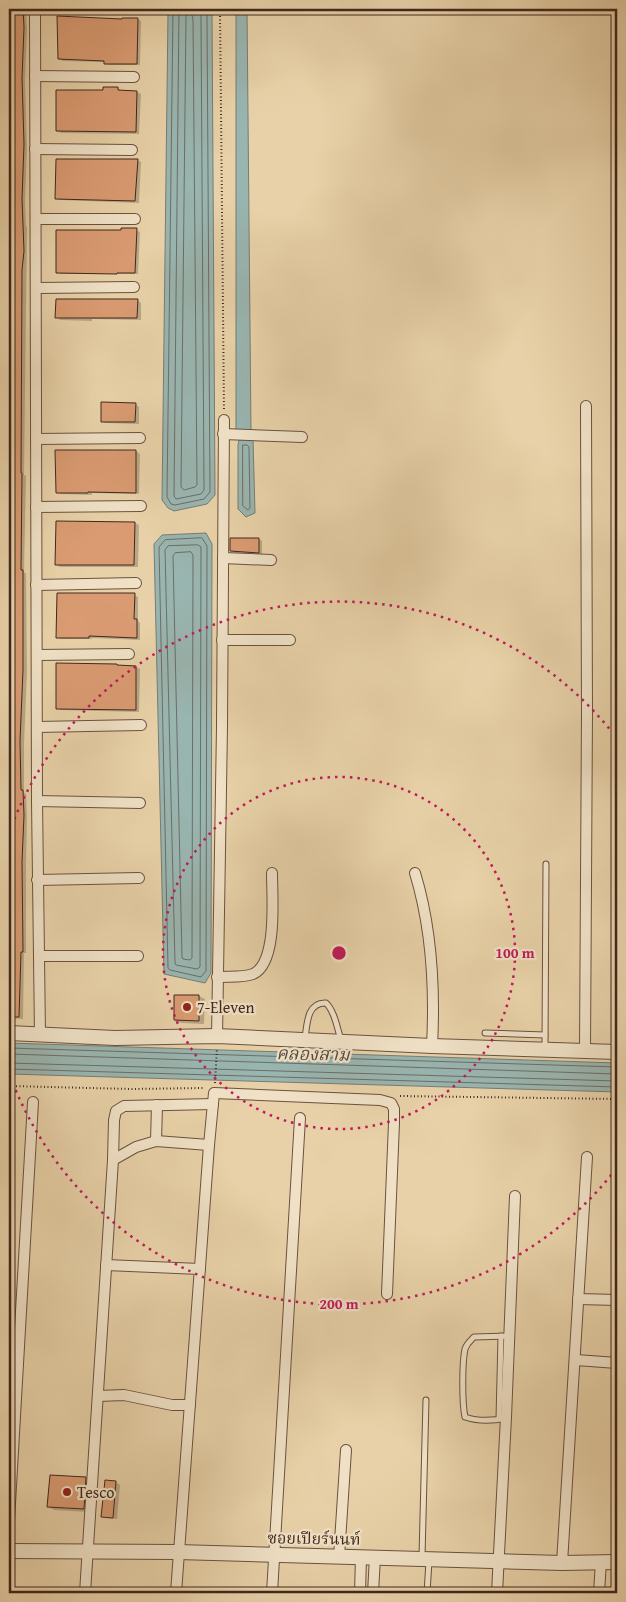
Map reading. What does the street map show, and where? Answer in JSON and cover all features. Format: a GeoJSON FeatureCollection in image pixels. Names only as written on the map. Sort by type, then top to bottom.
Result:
{"type":"FeatureCollection","features":[{"type":"Feature","properties":{"kind":"street"},"geometry":{"type":"LineString","coordinates":[[35,9],[37,880],[40,1035]]}},
{"type":"Feature","properties":{"kind":"street"},"geometry":{"type":"LineString","coordinates":[[35,76],[134,77]]}},
{"type":"Feature","properties":{"kind":"street"},"geometry":{"type":"LineString","coordinates":[[35,149],[132,150]]}},
{"type":"Feature","properties":{"kind":"street"},"geometry":{"type":"LineString","coordinates":[[36,219],[135,219]]}},
{"type":"Feature","properties":{"kind":"street"},"geometry":{"type":"LineString","coordinates":[[36,288],[134,287]]}},
{"type":"Feature","properties":{"kind":"street"},"geometry":{"type":"LineString","coordinates":[[585,1051],[586,406]]}},
{"type":"Feature","properties":{"kind":"street"},"geometry":{"type":"LineString","coordinates":[[217,1042],[222,737],[224,420]]}},
{"type":"Feature","properties":{"kind":"street"},"geometry":{"type":"LineString","coordinates":[[224,434],[302,438]]}},
{"type":"Feature","properties":{"kind":"street"},"geometry":{"type":"LineString","coordinates":[[36,439],[140,438]]}},
{"type":"Feature","properties":{"kind":"street"},"geometry":{"type":"LineString","coordinates":[[36,507],[141,506]]}},
{"type":"Feature","properties":{"kind":"street"},"geometry":{"type":"LineString","coordinates":[[223,558],[271,560]]}},
{"type":"Feature","properties":{"kind":"street"},"geometry":{"type":"LineString","coordinates":[[36,585],[136,583]]}},
{"type":"Feature","properties":{"kind":"street"},"geometry":{"type":"LineString","coordinates":[[222,640],[290,640]]}},
{"type":"Feature","properties":{"kind":"street"},"geometry":{"type":"LineString","coordinates":[[37,655],[129,654]]}},
{"type":"Feature","properties":{"kind":"street"},"geometry":{"type":"LineString","coordinates":[[37,727],[141,724]]}},
{"type":"Feature","properties":{"kind":"street"},"geometry":{"type":"LineString","coordinates":[[37,801],[140,803]]}},
{"type":"Feature","properties":{"kind":"street"},"geometry":{"type":"LineString","coordinates":[[218,977],[253,974],[267,956],[272,937],[272,873]]}},
{"type":"Feature","properties":{"kind":"street"},"geometry":{"type":"LineString","coordinates":[[415,874],[421,892],[429,946],[434,1004],[432,1046]]}},
{"type":"Feature","properties":{"kind":"street"},"geometry":{"type":"LineString","coordinates":[[37,880],[139,878]]}},
{"type":"Feature","properties":{"kind":"street"},"geometry":{"type":"LineString","coordinates":[[39,956],[138,956]]}},
{"type":"Feature","properties":{"kind":"street"},"geometry":{"type":"LineString","coordinates":[[9,1033],[217,1042],[304,1039],[432,1046],[617,1052]]}},
{"type":"Feature","properties":{"kind":"street"},"geometry":{"type":"LineString","coordinates":[[176,1593],[214,1093],[380,1100],[391,1103],[394,1109],[394,1123],[386,1294]]}},
{"type":"Feature","properties":{"kind":"street"},"geometry":{"type":"LineString","coordinates":[[9,1521],[33,1102]]}},
{"type":"Feature","properties":{"kind":"street"},"geometry":{"type":"LineString","coordinates":[[85,1593],[116,1111],[124,1106],[213,1104]]}},
{"type":"Feature","properties":{"kind":"street"},"geometry":{"type":"LineString","coordinates":[[156,1141],[157,1105]]}},
{"type":"Feature","properties":{"kind":"street"},"geometry":{"type":"LineString","coordinates":[[272,1593],[300,1118]]}},
{"type":"Feature","properties":{"kind":"street"},"geometry":{"type":"LineString","coordinates":[[113,1160],[136,1148],[156,1141],[209,1146]]}},
{"type":"Feature","properties":{"kind":"street"},"geometry":{"type":"LineString","coordinates":[[562,1564],[587,1157]]}},
{"type":"Feature","properties":{"kind":"street"},"geometry":{"type":"LineString","coordinates":[[497,1593],[505,1336],[515,1196]]}},
{"type":"Feature","properties":{"kind":"street"},"geometry":{"type":"LineString","coordinates":[[106,1264],[200,1269]]}},
{"type":"Feature","properties":{"kind":"street"},"geometry":{"type":"LineString","coordinates":[[578,1299],[617,1300]]}},
{"type":"Feature","properties":{"kind":"street"},"geometry":{"type":"LineString","coordinates":[[576,1360],[617,1363]]}},
{"type":"Feature","properties":{"kind":"street"},"geometry":{"type":"LineString","coordinates":[[98,1396],[124,1395],[172,1405],[190,1405]]}},
{"type":"Feature","properties":{"kind":"street"},"geometry":{"type":"LineString","coordinates":[[339,1556],[346,1450]]}},
{"type":"Feature","properties":{"kind":"street","name":"ซอยเปียร์นนท์"},"geometry":{"type":"LineString","coordinates":[[9,1551],[178,1552],[425,1560],[499,1560],[562,1564],[617,1562]]}},
{"type":"Feature","properties":{"kind":"street"},"geometry":{"type":"LineString","coordinates":[[360,1593],[368,1557]]}},
{"type":"Feature","properties":{"kind":"street"},"geometry":{"type":"LineString","coordinates":[[368,1557],[373,1593]]}},
{"type":"Feature","properties":{"kind":"street"},"geometry":{"type":"LineString","coordinates":[[599,1593],[601,1562]]}},
{"type":"Feature","properties":{"kind":"lane"},"geometry":{"type":"LineString","coordinates":[[545,1050],[546,864]]}},
{"type":"Feature","properties":{"kind":"lane"},"geometry":{"type":"LineString","coordinates":[[304,1039],[309,1014],[319,1002],[326,1003],[330,1007],[341,1041]]}},
{"type":"Feature","properties":{"kind":"lane"},"geometry":{"type":"LineString","coordinates":[[486,1033],[545,1034]]}},
{"type":"Feature","properties":{"kind":"lane"},"geometry":{"type":"LineString","coordinates":[[503,1418],[472,1420],[465,1417],[462,1406],[465,1351],[468,1342],[474,1337],[505,1336]]}},
{"type":"Feature","properties":{"kind":"lane"},"geometry":{"type":"LineString","coordinates":[[426,1400],[425,1560],[427,1593]]}},
{"type":"Feature","properties":{"kind":"path"},"geometry":{"type":"LineString","coordinates":[[220,9],[224,420]]}},
{"type":"Feature","properties":{"kind":"path"},"geometry":{"type":"LineString","coordinates":[[214,1091],[217,1042]]}},
{"type":"Feature","properties":{"kind":"water"},"geometry":{"type":"Polygon","coordinates":[[[169,9],[209,9],[212,13],[215,495],[207,504],[174,511],[168,508],[162,500],[169,9]]]}},
{"type":"Feature","properties":{"kind":"water"},"geometry":{"type":"Polygon","coordinates":[[[236,9],[247,9],[251,433],[242,434],[236,429],[236,9]]]}},
{"type":"Feature","properties":{"kind":"water"},"geometry":{"type":"Polygon","coordinates":[[[253,439],[255,513],[246,517],[238,509],[238,445],[239,440],[253,439]]]}},
{"type":"Feature","properties":{"kind":"water"},"geometry":{"type":"Polygon","coordinates":[[[206,533],[212,544],[211,973],[205,983],[164,974],[154,544],[162,535],[206,533]]]}},
{"type":"Feature","properties":{"kind":"water","name":"คลองสาม"},"geometry":{"type":"Polygon","coordinates":[[[9,1043],[617,1063],[617,1092],[9,1074],[9,1043]]]}},
{"type":"Feature","properties":{"kind":"building"},"geometry":{"type":"Polygon","coordinates":[[[9,9],[23,9],[24,27],[22,78],[24,251],[22,270],[21,473],[23,670],[20,741],[21,790],[23,790],[24,815],[22,862],[23,952],[21,952],[19,1017],[9,1017],[9,9]]]}},
{"type":"Feature","properties":{"kind":"building"},"geometry":{"type":"Polygon","coordinates":[[[57,16],[138,18],[137,64],[104,64],[104,61],[58,59],[57,16]]]}},
{"type":"Feature","properties":{"kind":"building"},"geometry":{"type":"Polygon","coordinates":[[[103,87],[118,87],[118,90],[137,91],[136,132],[56,131],[56,90],[103,90],[103,87]]]}},
{"type":"Feature","properties":{"kind":"building"},"geometry":{"type":"Polygon","coordinates":[[[56,159],[138,159],[135,201],[55,199],[56,159]]]}},
{"type":"Feature","properties":{"kind":"building"},"geometry":{"type":"Polygon","coordinates":[[[121,228],[137,228],[135,273],[56,273],[56,230],[121,230],[121,228]]]}},
{"type":"Feature","properties":{"kind":"building"},"geometry":{"type":"Polygon","coordinates":[[[56,299],[138,299],[137,318],[55,318],[56,299]]]}},
{"type":"Feature","properties":{"kind":"building"},"geometry":{"type":"Polygon","coordinates":[[[101,402],[136,403],[135,422],[101,422],[101,402]]]}},
{"type":"Feature","properties":{"kind":"building"},"geometry":{"type":"Polygon","coordinates":[[[55,450],[136,450],[136,493],[56,493],[55,450]]]}},
{"type":"Feature","properties":{"kind":"building"},"geometry":{"type":"Polygon","coordinates":[[[56,521],[135,522],[134,565],[55,565],[56,521]]]}},
{"type":"Feature","properties":{"kind":"building"},"geometry":{"type":"Polygon","coordinates":[[[230,538],[259,538],[259,553],[230,551],[230,538]]]}},
{"type":"Feature","properties":{"kind":"building"},"geometry":{"type":"Polygon","coordinates":[[[57,593],[135,593],[134,619],[137,619],[137,638],[89,636],[89,638],[56,638],[57,593]]]}},
{"type":"Feature","properties":{"kind":"building"},"geometry":{"type":"Polygon","coordinates":[[[56,663],[136,666],[136,710],[56,709],[56,663]]]}},
{"type":"Feature","properties":{"kind":"building","name":"7-Eleven"},"geometry":{"type":"Polygon","coordinates":[[[174,995],[199,995],[199,1021],[174,1020],[174,995]]]}},
{"type":"Feature","properties":{"kind":"building","name":"Tesco"},"geometry":{"type":"Polygon","coordinates":[[[50,1475],[86,1477],[84,1509],[47,1507],[50,1475]]]}},
{"type":"Feature","properties":{"kind":"building"},"geometry":{"type":"Polygon","coordinates":[[[105,1480],[116,1481],[113,1518],[101,1517],[105,1480]]]}},
{"type":"Feature","properties":{"kind":"place","name":"7-Eleven"},"geometry":{"type":"Point","coordinates":[187,1007]}},
{"type":"Feature","properties":{"kind":"place","name":"Tesco"},"geometry":{"type":"Point","coordinates":[67,1492]}}]}
